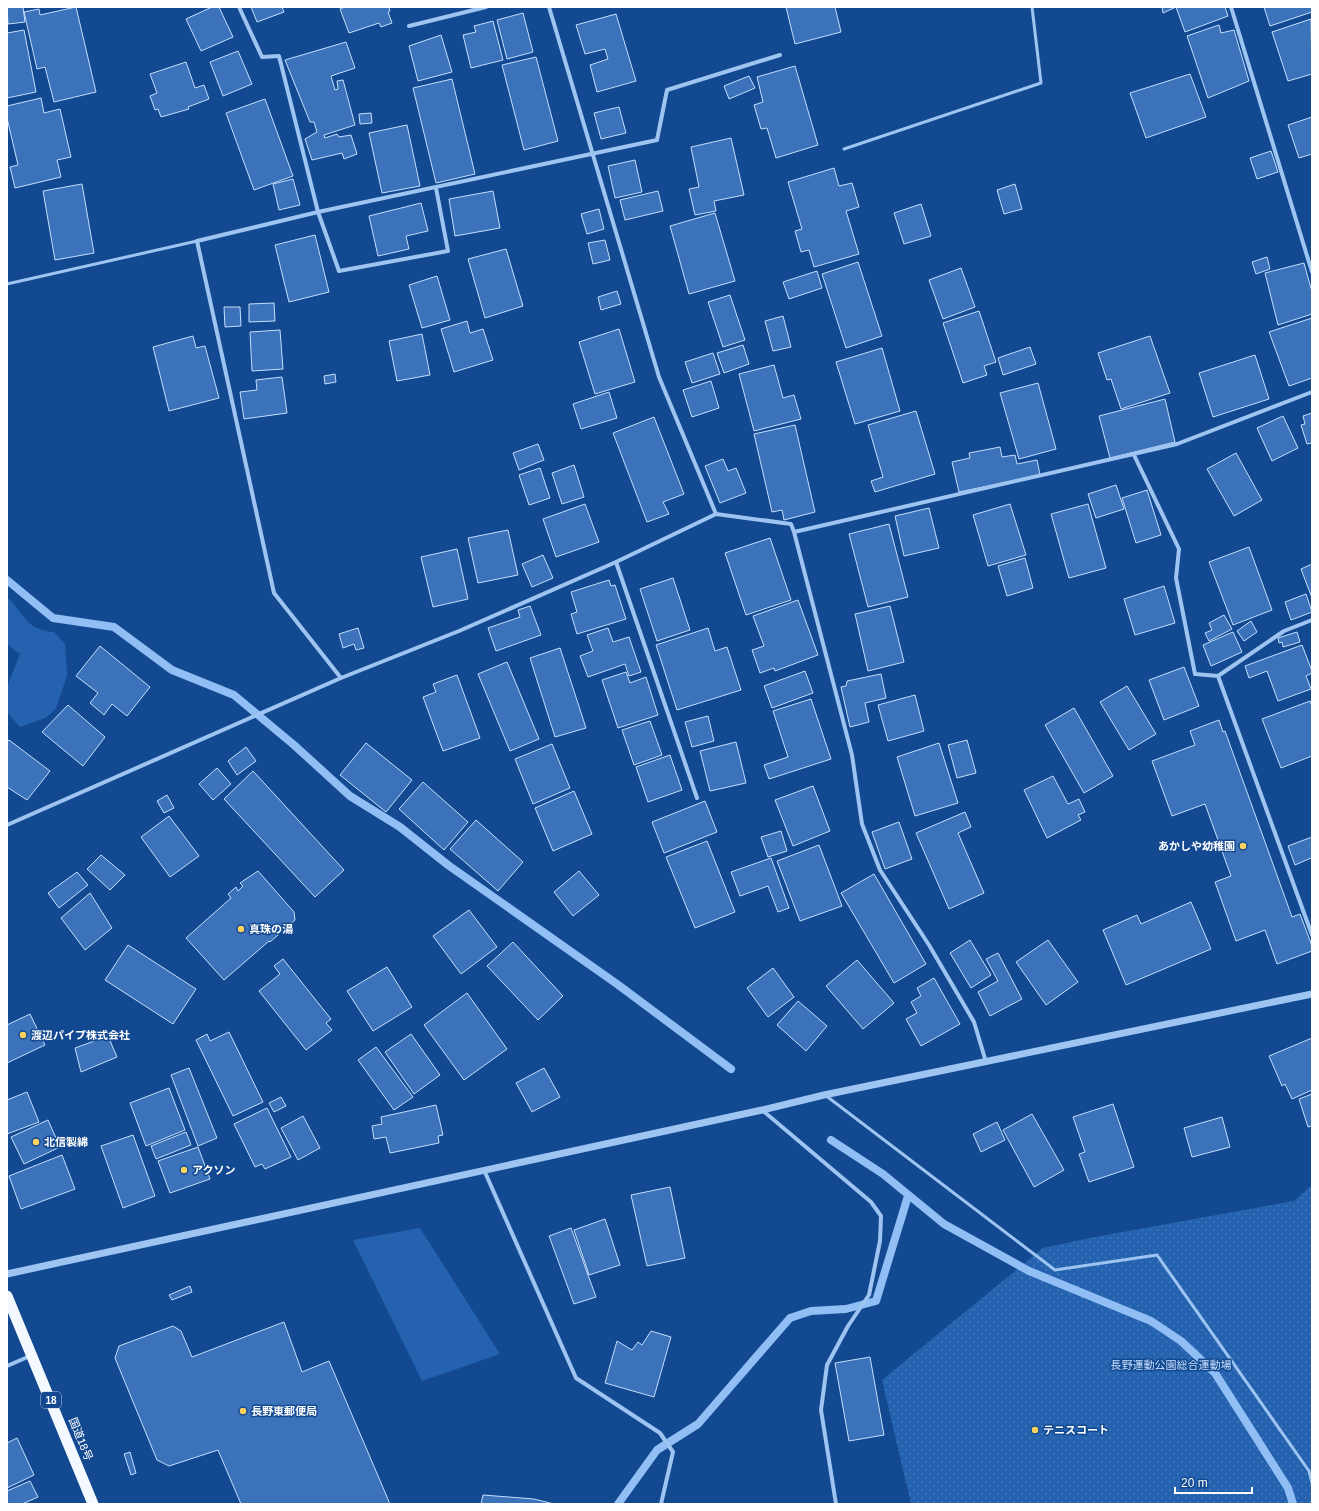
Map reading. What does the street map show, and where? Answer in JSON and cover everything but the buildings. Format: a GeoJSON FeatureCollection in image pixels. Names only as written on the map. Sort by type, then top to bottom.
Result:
{"type":"FeatureCollection","features":[{"type":"Feature","properties":{"kind":"highway","name":"国道18号"},"geometry":{"type":"LineString","coordinates":[[7,1296],[33,1355],[93,1504]]}},
{"type":"Feature","properties":{"kind":"street"},"geometry":{"type":"LineString","coordinates":[[239,7],[262,57],[279,56],[318,212],[339,271],[448,250],[436,188]]}},
{"type":"Feature","properties":{"kind":"street"},"geometry":{"type":"LineString","coordinates":[[409,26],[486,7]]}},
{"type":"Feature","properties":{"kind":"street"},"geometry":{"type":"LineString","coordinates":[[549,7],[659,377],[716,514]]}},
{"type":"Feature","properties":{"kind":"street"},"geometry":{"type":"LineString","coordinates":[[1232,7],[1312,272]]}},
{"type":"Feature","properties":{"kind":"street"},"geometry":{"type":"LineString","coordinates":[[341,678],[274,593],[197,241],[318,212],[593,155],[657,140],[667,90],[780,55]]}},
{"type":"Feature","properties":{"kind":"street"},"geometry":{"type":"LineString","coordinates":[[794,532],[1177,444],[1312,392]]}},
{"type":"Feature","properties":{"kind":"street"},"geometry":{"type":"LineString","coordinates":[[1134,455],[1179,549],[1176,578],[1195,674],[1218,676],[1284,631],[1312,620]]}},
{"type":"Feature","properties":{"kind":"street"},"geometry":{"type":"LineString","coordinates":[[7,825],[341,678],[460,631],[616,562],[716,514],[791,524],[852,755],[862,824],[880,870],[929,945],[974,1022],[986,1062]]}},
{"type":"Feature","properties":{"kind":"street"},"geometry":{"type":"LineString","coordinates":[[616,562],[697,798]]}},
{"type":"Feature","properties":{"kind":"street"},"geometry":{"type":"LineString","coordinates":[[1218,676],[1312,935]]}},
{"type":"Feature","properties":{"kind":"street"},"geometry":{"type":"LineString","coordinates":[[7,1274],[762,1110],[824,1095],[1312,994]]}},
{"type":"Feature","properties":{"kind":"street"},"geometry":{"type":"LineString","coordinates":[[762,1110],[872,1202],[881,1216],[880,1241],[869,1295],[848,1326],[827,1365],[821,1410],[836,1504]]}},
{"type":"Feature","properties":{"kind":"street"},"geometry":{"type":"LineString","coordinates":[[484,1170],[557,1331],[576,1378],[660,1433],[673,1452],[661,1504]]}},
{"type":"Feature","properties":{"kind":"street"},"geometry":{"type":"LineString","coordinates":[[7,1366],[33,1355]]}},
{"type":"Feature","properties":{"kind":"lane"},"geometry":{"type":"LineString","coordinates":[[844,149],[1041,82],[1032,7]]}},
{"type":"Feature","properties":{"kind":"lane"},"geometry":{"type":"LineString","coordinates":[[7,284],[197,241]]}},
{"type":"Feature","properties":{"kind":"lane"},"geometry":{"type":"LineString","coordinates":[[824,1095],[1055,1270],[1157,1255],[1309,1471],[1312,1483]]}},
{"type":"Feature","properties":{"kind":"green space"},"geometry":{"type":"Polygon","coordinates":[[[7,597],[31,625],[44,631],[54,632],[65,644],[67,675],[55,710],[45,718],[20,727],[7,712],[7,687],[20,654],[7,644],[7,597]]]}},
{"type":"Feature","properties":{"kind":"green space","name":"長野運動公園総合運動場"},"geometry":{"type":"Polygon","coordinates":[[[1312,1185],[1312,1504],[911,1504],[882,1380],[1043,1248],[1294,1201],[1312,1185]]]}},
{"type":"Feature","properties":{"kind":"green space"},"geometry":{"type":"Polygon","coordinates":[[[420,1228],[500,1354],[422,1381],[353,1240],[420,1228]]]}},
{"type":"Feature","properties":{"kind":"waterway"},"geometry":{"type":"LineString","coordinates":[[7,580],[53,618],[114,627],[172,670],[234,695],[294,745],[350,796],[400,827],[448,865],[617,984],[731,1069]]}},
{"type":"Feature","properties":{"kind":"waterway"},"geometry":{"type":"LineString","coordinates":[[831,1140],[883,1174],[944,1224],[1029,1271],[1151,1321],[1181,1341],[1215,1373],[1288,1488],[1293,1504]]}},
{"type":"Feature","properties":{"kind":"waterway"},"geometry":{"type":"LineString","coordinates":[[618,1504],[657,1450],[698,1424],[790,1318],[811,1311],[846,1309],[876,1301],[908,1196]]}},
{"type":"Feature","properties":{"kind":"place","name":"あかしや幼稚園"},"geometry":{"type":"Point","coordinates":[1243,846]}},
{"type":"Feature","properties":{"kind":"place","name":"真珠の湯"},"geometry":{"type":"Point","coordinates":[241,929]}},
{"type":"Feature","properties":{"kind":"place","name":"渡辺パイプ株式会社"},"geometry":{"type":"Point","coordinates":[23,1035]}},
{"type":"Feature","properties":{"kind":"place","name":"北信製綿"},"geometry":{"type":"Point","coordinates":[36,1142]}},
{"type":"Feature","properties":{"kind":"place","name":"アクソン"},"geometry":{"type":"Point","coordinates":[184,1170]}},
{"type":"Feature","properties":{"kind":"place","name":"長野東郵便局"},"geometry":{"type":"Point","coordinates":[243,1411]}},
{"type":"Feature","properties":{"kind":"place","name":"テニスコート"},"geometry":{"type":"Point","coordinates":[1035,1430]}}]}
